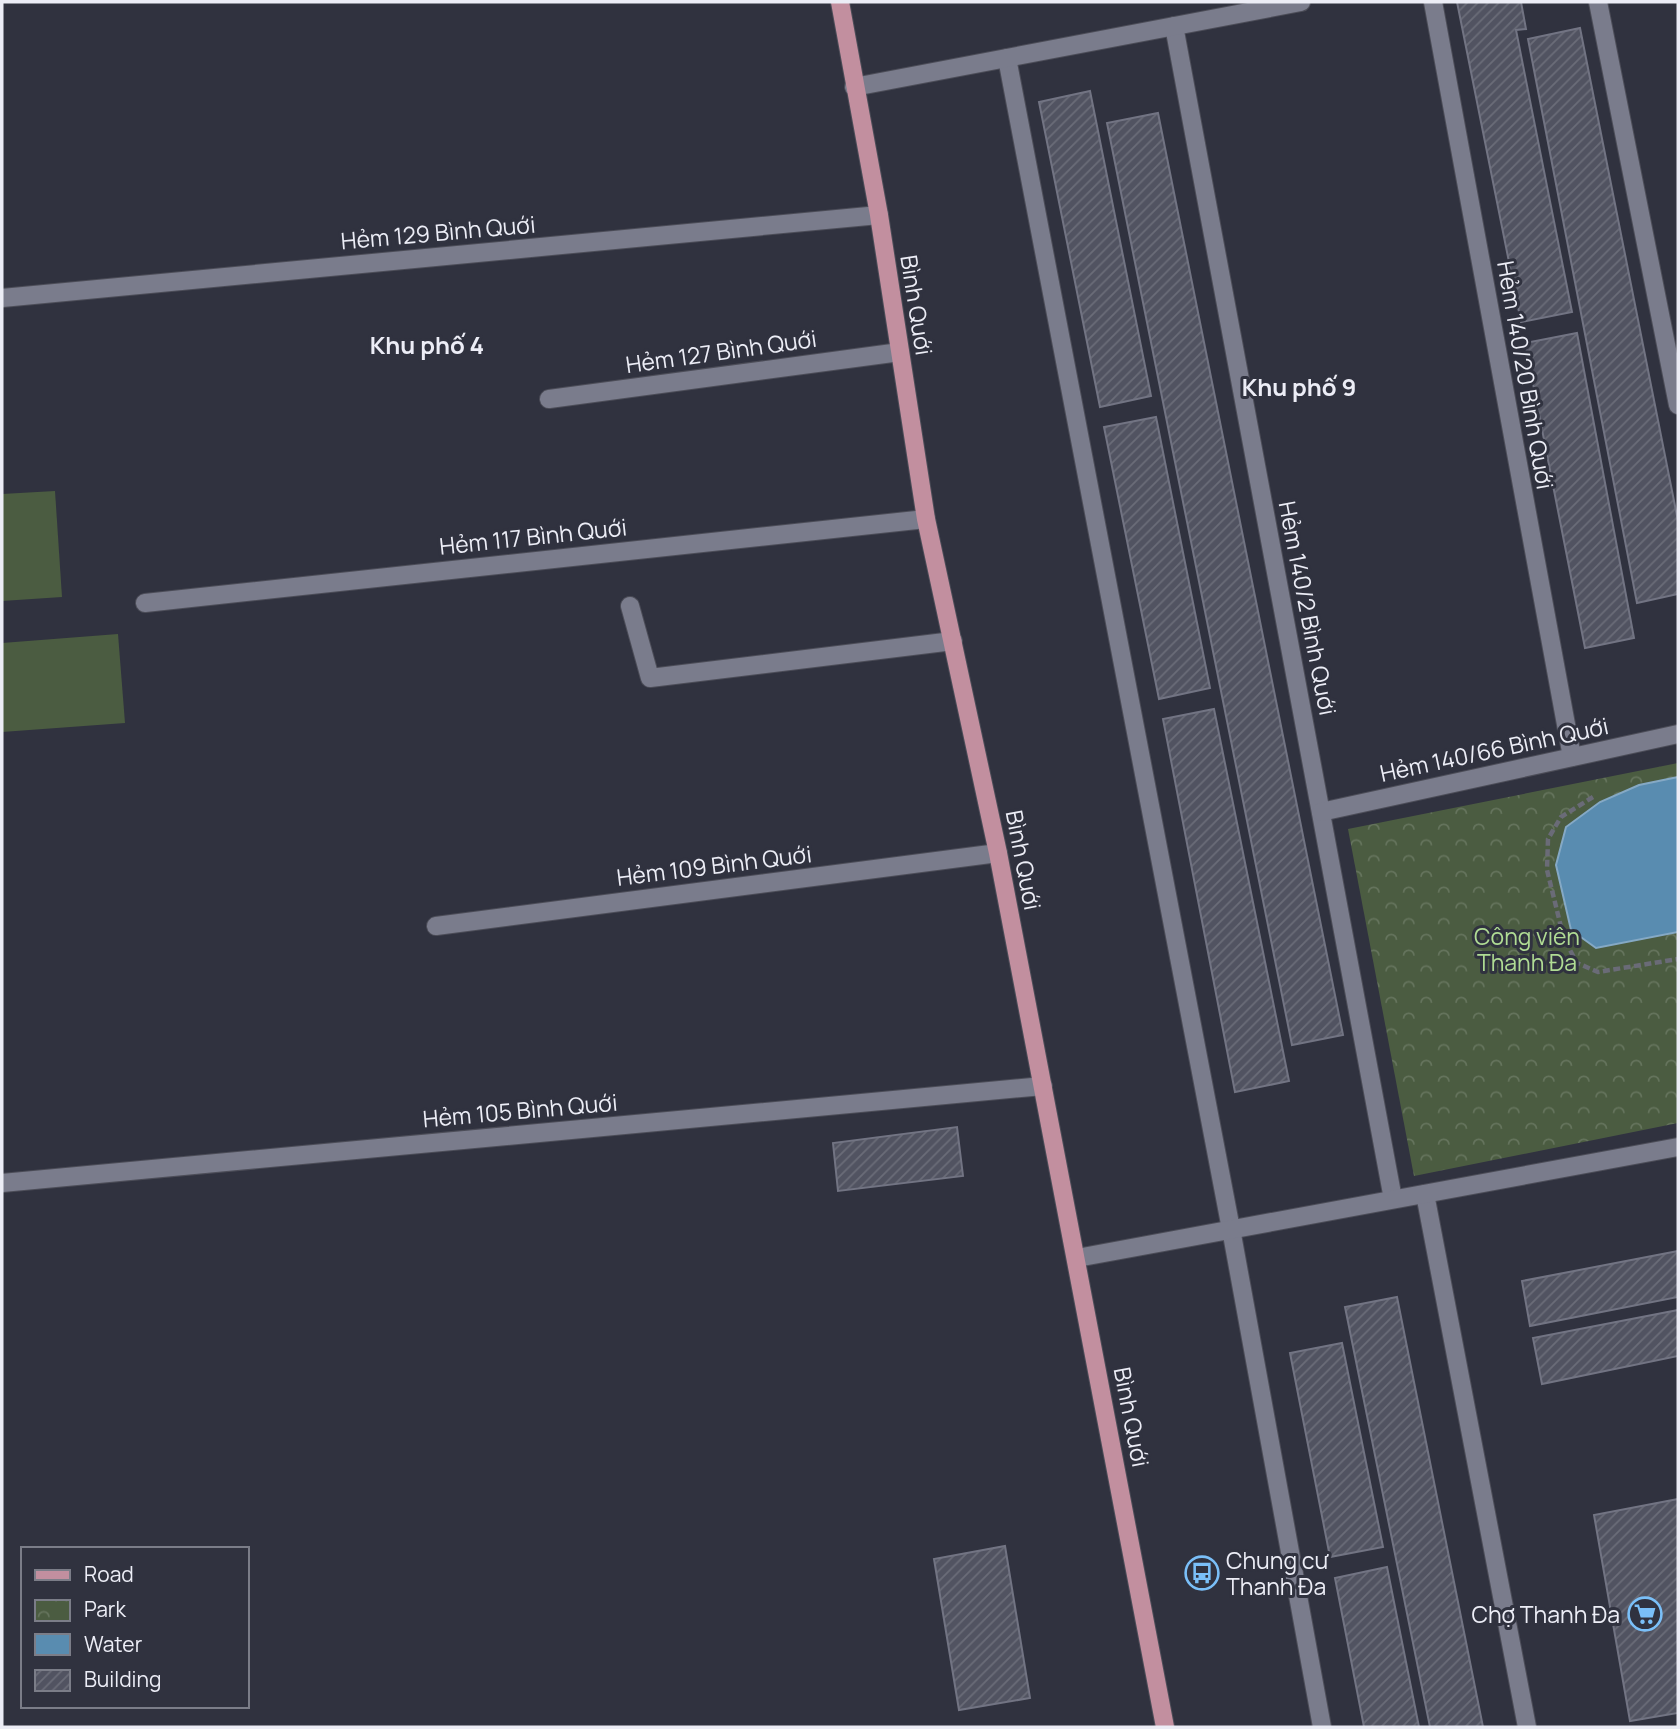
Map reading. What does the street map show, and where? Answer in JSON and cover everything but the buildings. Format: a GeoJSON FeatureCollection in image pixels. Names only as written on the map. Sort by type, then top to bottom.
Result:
{"type":"FeatureCollection","features":[{"type":"Feature","properties":{"kind":"main road","name":"Bình Quới"},"geometry":{"type":"LineString","coordinates":[[840,2],[878,215],[926,519],[998,853],[1165,1727]]}},
{"type":"Feature","properties":{"kind":"street"},"geometry":{"type":"LineString","coordinates":[[854,87],[1301,2]]}},
{"type":"Feature","properties":{"kind":"street","name":"Hẻm 140/20 Bình Quới"},"geometry":{"type":"LineString","coordinates":[[1433,2],[1572,757]]}},
{"type":"Feature","properties":{"kind":"street"},"geometry":{"type":"LineString","coordinates":[[1598,2],[1678,405]]}},
{"type":"Feature","properties":{"kind":"street","name":"Hẻm 140/2 Bình Quới"},"geometry":{"type":"LineString","coordinates":[[1174,26],[1393,1199]]}},
{"type":"Feature","properties":{"kind":"street"},"geometry":{"type":"LineString","coordinates":[[1007,58],[1231,1229],[1322,1727]]}},
{"type":"Feature","properties":{"kind":"street","name":"Hẻm 129 Bình Quới"},"geometry":{"type":"LineString","coordinates":[[2,298],[878,215]]}},
{"type":"Feature","properties":{"kind":"street","name":"Hẻm 127 Bình Quới"},"geometry":{"type":"LineString","coordinates":[[549,399],[900,352]]}},
{"type":"Feature","properties":{"kind":"street","name":"Hẻm 117 Bình Quới"},"geometry":{"type":"LineString","coordinates":[[145,603],[926,519]]}},
{"type":"Feature","properties":{"kind":"street"},"geometry":{"type":"LineString","coordinates":[[630,606],[650,678],[953,641]]}},
{"type":"Feature","properties":{"kind":"street","name":"Hẻm 140/66 Bình Quới"},"geometry":{"type":"LineString","coordinates":[[1321,812],[1678,734]]}},
{"type":"Feature","properties":{"kind":"street","name":"Hẻm 109 Bình Quới"},"geometry":{"type":"LineString","coordinates":[[436,926],[998,853]]}},
{"type":"Feature","properties":{"kind":"street","name":"Hẻm 105 Bình Quới"},"geometry":{"type":"LineString","coordinates":[[2,1183],[1043,1086]]}},
{"type":"Feature","properties":{"kind":"street"},"geometry":{"type":"LineString","coordinates":[[1077,1258],[1678,1147]]}},
{"type":"Feature","properties":{"kind":"street"},"geometry":{"type":"LineString","coordinates":[[1425,1194],[1527,1727]]}},
{"type":"Feature","properties":{"kind":"path"},"geometry":{"type":"LineString","coordinates":[[1593,797],[1561,817],[1548,839],[1546,870],[1564,939],[1577,963],[1598,972],[1678,959]]}},
{"type":"Feature","properties":{"kind":"green space"},"geometry":{"type":"Polygon","coordinates":[[[55,491],[62,597],[2,601],[2,494],[55,491]]]}},
{"type":"Feature","properties":{"kind":"green space"},"geometry":{"type":"Polygon","coordinates":[[[118,634],[125,723],[2,732],[2,643],[118,634]]]}},
{"type":"Feature","properties":{"kind":"green space","name":"Công viên Thanh Đa"},"geometry":{"type":"Polygon","coordinates":[[[1678,763],[1678,1123],[1414,1176],[1348,829],[1678,763]]]}},
{"type":"Feature","properties":{"kind":"water"},"geometry":{"type":"Polygon","coordinates":[[[1678,777],[1678,932],[1596,948],[1571,930],[1556,865],[1566,827],[1600,802],[1639,785],[1678,777]]]}},
{"type":"Feature","properties":{"kind":"place","name":"Chung cư Thanh Đa"},"geometry":{"type":"Point","coordinates":[1202,1573]}},
{"type":"Feature","properties":{"kind":"place","name":"Chợ Thanh Đa"},"geometry":{"type":"Point","coordinates":[1645,1614]}},
{"type":"Feature","properties":{"kind":"district","name":"Khu phố 4"},"geometry":{"type":"Point","coordinates":[427,344]}},
{"type":"Feature","properties":{"kind":"district","name":"Khu phố 9"},"geometry":{"type":"Point","coordinates":[1299,386]}}]}
